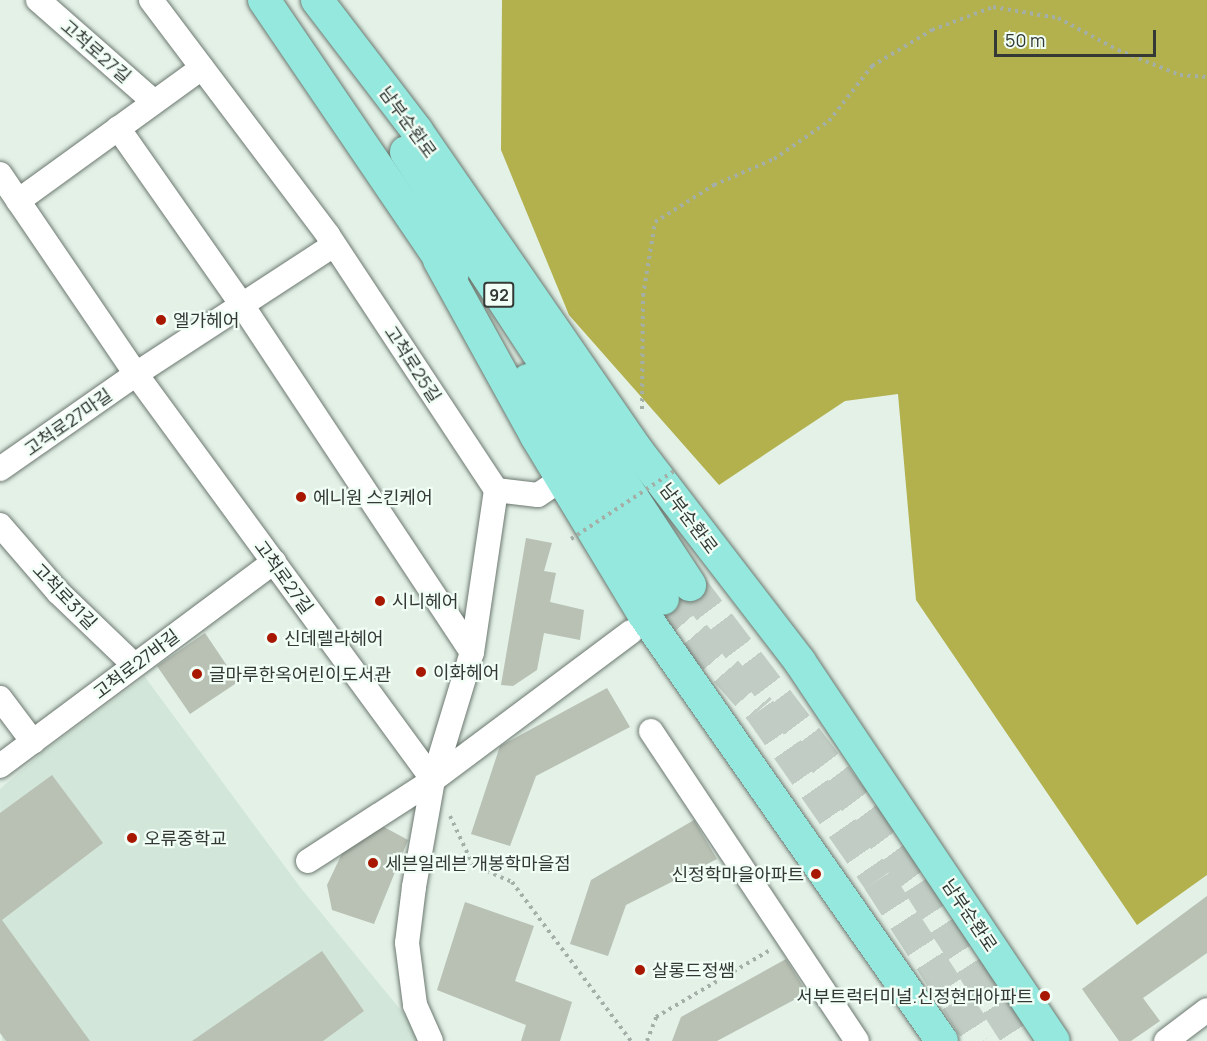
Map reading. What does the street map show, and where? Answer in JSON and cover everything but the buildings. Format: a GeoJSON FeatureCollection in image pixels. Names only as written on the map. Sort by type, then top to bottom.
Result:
{"type":"FeatureCollection","features":[{"type":"Feature","properties":{"kind":"main road","name":"남부순환로"},"geometry":{"type":"LineString","coordinates":[[264,0],[439,260],[518,364],[676,592],[398,141],[316,0]]}},
{"type":"Feature","properties":{"kind":"main road","name":"남부순환로"},"geometry":{"type":"LineString","coordinates":[[316,0],[417,131],[637,450],[800,662],[1054,1041]]}},
{"type":"Feature","properties":{"kind":"main road","name":"남부순환로"},"geometry":{"type":"LineString","coordinates":[[439,260],[562,479],[644,615],[942,1041]]}},
{"type":"Feature","properties":{"kind":"street","name":"고척로27길"},"geometry":{"type":"LineString","coordinates":[[38,0],[154,102]]}},
{"type":"Feature","properties":{"kind":"street","name":"고척로25길"},"geometry":{"type":"LineString","coordinates":[[151,0],[334,245],[496,490]]}},
{"type":"Feature","properties":{"kind":"street"},"geometry":{"type":"LineString","coordinates":[[18,201],[202,68]]}},
{"type":"Feature","properties":{"kind":"street"},"geometry":{"type":"LineString","coordinates":[[118,128],[242,305],[472,652]]}},
{"type":"Feature","properties":{"kind":"street","name":"고척로27길"},"geometry":{"type":"LineString","coordinates":[[0,174],[136,374],[433,780]]}},
{"type":"Feature","properties":{"kind":"street"},"geometry":{"type":"LineString","coordinates":[[136,374],[334,245]]}},
{"type":"Feature","properties":{"kind":"street","name":"고척로27마길"},"geometry":{"type":"LineString","coordinates":[[0,469],[136,374]]}},
{"type":"Feature","properties":{"kind":"street"},"geometry":{"type":"LineString","coordinates":[[431,1041],[415,1005],[407,943],[433,780],[472,652],[496,490],[538,495],[562,479]]}},
{"type":"Feature","properties":{"kind":"street","name":"고척로31길"},"geometry":{"type":"LineString","coordinates":[[0,525],[57,592],[134,665]]}},
{"type":"Feature","properties":{"kind":"street","name":"고척로27바길"},"geometry":{"type":"LineString","coordinates":[[0,766],[274,562]]}},
{"type":"Feature","properties":{"kind":"street"},"geometry":{"type":"LineString","coordinates":[[308,861],[433,780],[632,632]]}},
{"type":"Feature","properties":{"kind":"street"},"geometry":{"type":"LineString","coordinates":[[0,698],[33,742]]}},
{"type":"Feature","properties":{"kind":"street"},"geometry":{"type":"LineString","coordinates":[[651,731],[857,1041]]}},
{"type":"Feature","properties":{"kind":"street"},"geometry":{"type":"LineString","coordinates":[[1166,1041],[1207,1010]]}},
{"type":"Feature","properties":{"kind":"path"},"geometry":{"type":"LineString","coordinates":[[637,450],[643,422],[639,375],[643,296],[655,222],[714,185],[774,159],[829,121],[872,66],[932,30],[993,7],[1058,18],[1118,50],[1180,75],[1207,77]]}},
{"type":"Feature","properties":{"kind":"path"},"geometry":{"type":"LineString","coordinates":[[571,539],[674,471]]}},
{"type":"Feature","properties":{"kind":"path"},"geometry":{"type":"LineString","coordinates":[[433,780],[473,865],[512,882],[631,1041]]}},
{"type":"Feature","properties":{"kind":"path"},"geometry":{"type":"LineString","coordinates":[[647,1041],[656,1017],[770,950]]}},
{"type":"Feature","properties":{"kind":"shaded area"},"geometry":{"type":"Polygon","coordinates":[[[502,0],[1207,0],[1207,875],[1137,925],[916,600],[898,394],[845,401],[719,485],[569,315],[501,150],[502,0]]]}},
{"type":"Feature","properties":{"kind":"shaded area","name":"오류중학교"},"geometry":{"type":"Polygon","coordinates":[[[145,677],[300,887],[426,1041],[2,1041],[0,789],[45,750],[145,677]]]}},
{"type":"Feature","properties":{"kind":"tunnel"},"geometry":{"type":"LineString","coordinates":[[690,585],[918,884],[1019,1041]]}},
{"type":"Feature","properties":{"kind":"tunnel"},"geometry":{"type":"LineString","coordinates":[[663,599],[760,710],[878,880],[982,1041]]}},
{"type":"Feature","properties":{"kind":"place","name":"엘가헤어"},"geometry":{"type":"Point","coordinates":[161,320]}},
{"type":"Feature","properties":{"kind":"place","name":"에니원 스킨케어"},"geometry":{"type":"Point","coordinates":[301,497]}},
{"type":"Feature","properties":{"kind":"place","name":"시니헤어"},"geometry":{"type":"Point","coordinates":[380,601]}},
{"type":"Feature","properties":{"kind":"place","name":"신데렐라헤어"},"geometry":{"type":"Point","coordinates":[272,638]}},
{"type":"Feature","properties":{"kind":"place","name":"이화헤어"},"geometry":{"type":"Point","coordinates":[421,672]}},
{"type":"Feature","properties":{"kind":"place","name":"글마루한옥어린이도서관"},"geometry":{"type":"Point","coordinates":[197,674]}},
{"type":"Feature","properties":{"kind":"place","name":"오류중학교"},"geometry":{"type":"Point","coordinates":[132,838]}},
{"type":"Feature","properties":{"kind":"place","name":"세븐일레븐 개봉학마을점"},"geometry":{"type":"Point","coordinates":[373,863]}},
{"type":"Feature","properties":{"kind":"place","name":"신정학마을아파트"},"geometry":{"type":"Point","coordinates":[816,874]}},
{"type":"Feature","properties":{"kind":"place","name":"살롱드정쌤"},"geometry":{"type":"Point","coordinates":[640,970]}},
{"type":"Feature","properties":{"kind":"place","name":"서부트럭터미널.신정현대아파트"},"geometry":{"type":"Point","coordinates":[1045,996]}}]}
